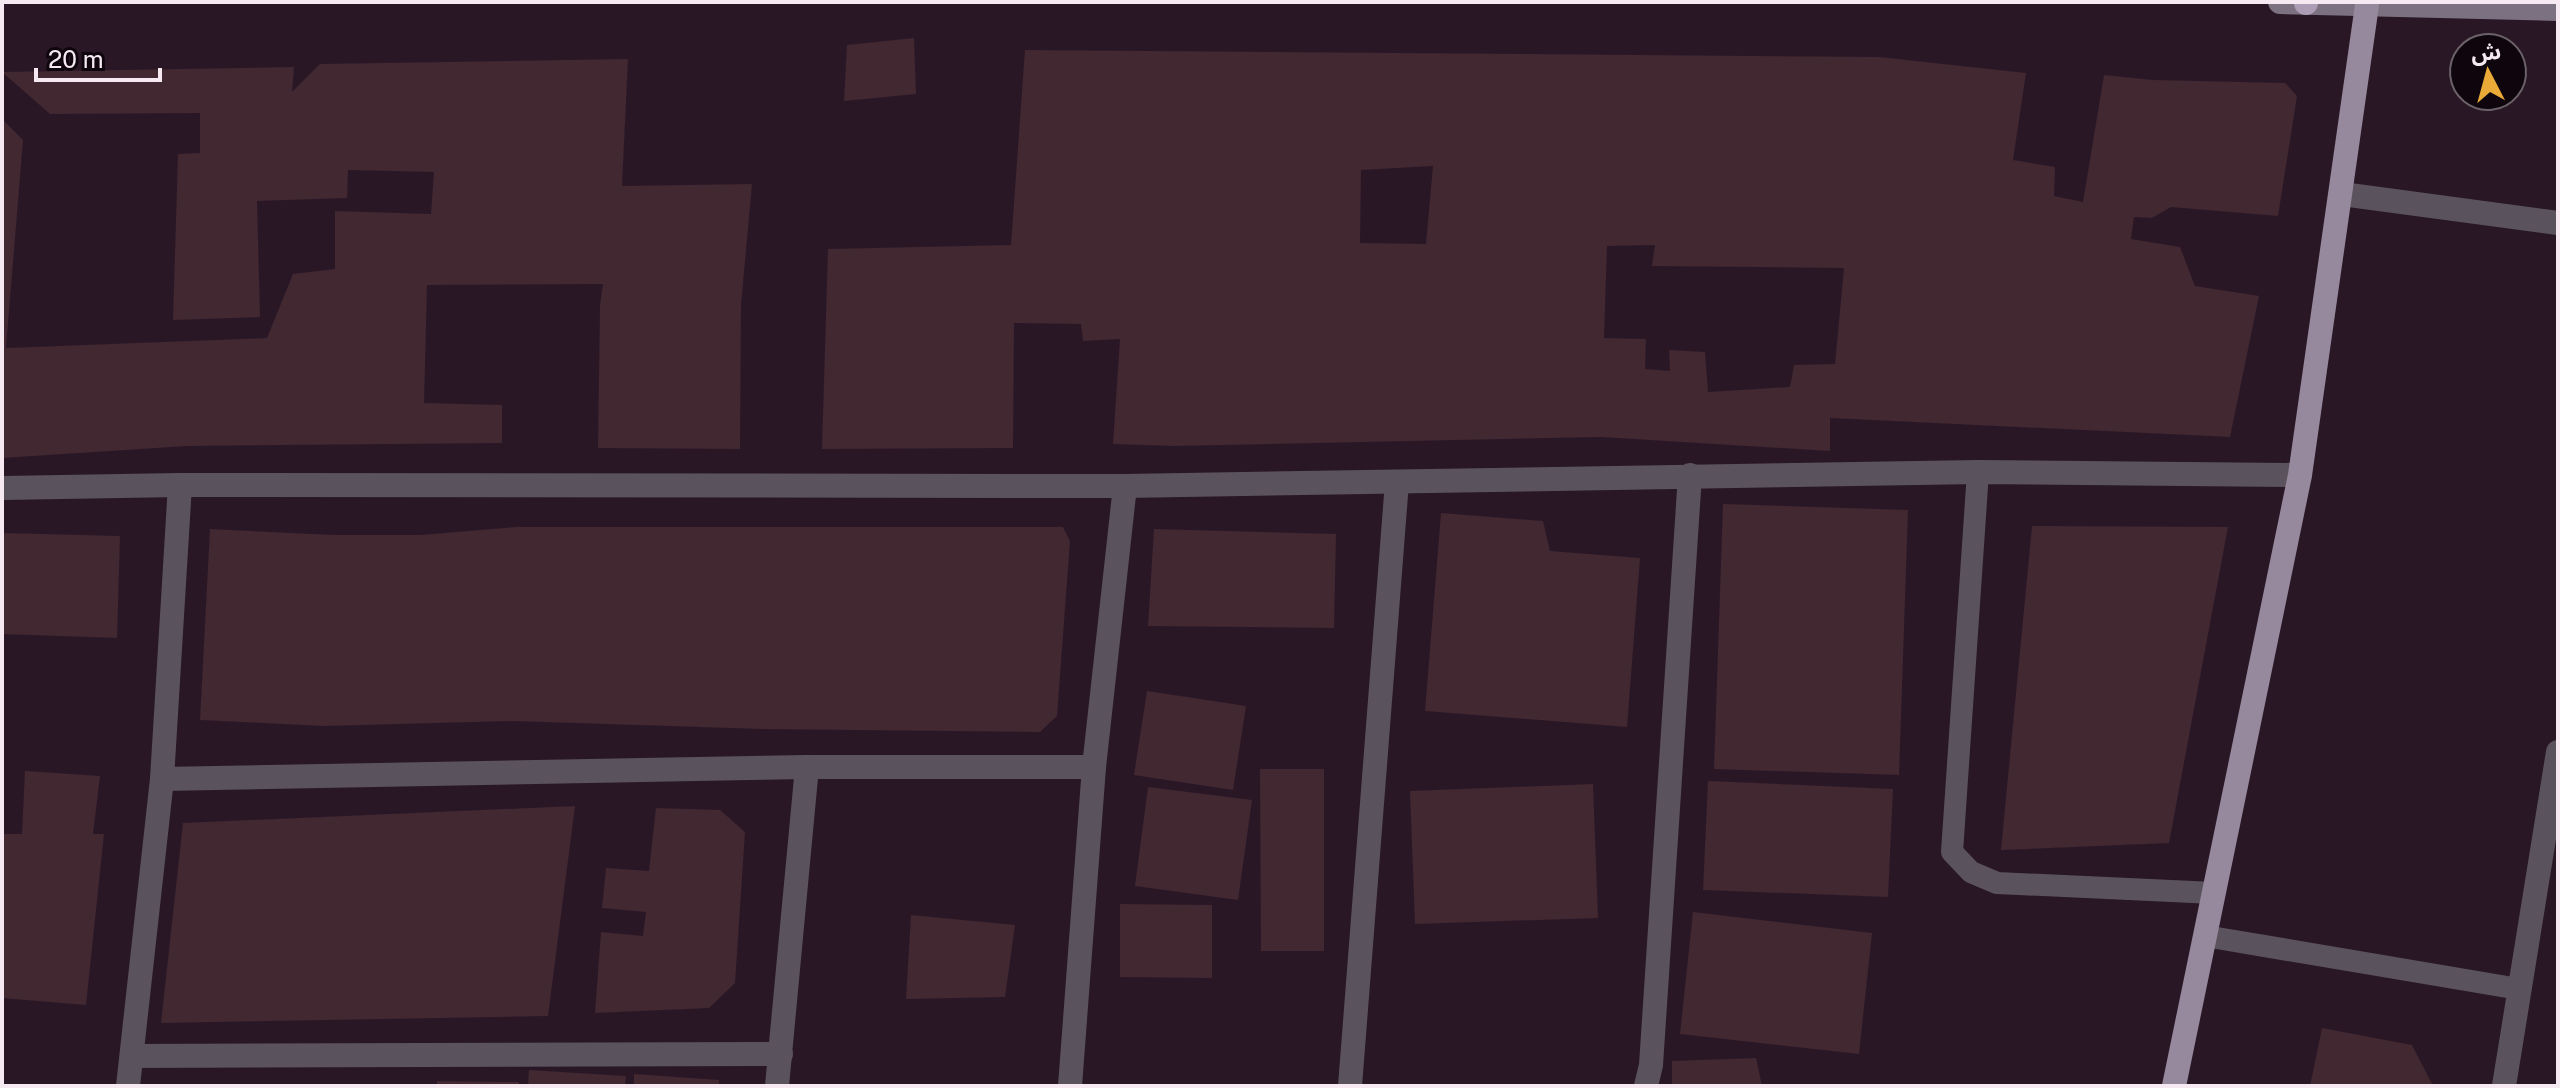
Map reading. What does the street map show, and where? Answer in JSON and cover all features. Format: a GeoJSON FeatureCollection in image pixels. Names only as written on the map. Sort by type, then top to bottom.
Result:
{"type":"FeatureCollection","features":[{"type":"Feature","properties":{"kind":"main road"},"geometry":{"type":"LineString","coordinates":[[2280,2],[2558,9]]}},
{"type":"Feature","properties":{"kind":"main road"},"geometry":{"type":"LineString","coordinates":[[2174,1086],[2300,475],[2367,5]]}},
{"type":"Feature","properties":{"kind":"street"},"geometry":{"type":"LineString","coordinates":[[2342,194],[2558,223]]}},
{"type":"Feature","properties":{"kind":"street"},"geometry":{"type":"LineString","coordinates":[[2,488],[180,485],[1125,486],[1978,472],[2300,475]]}},
{"type":"Feature","properties":{"kind":"street"},"geometry":{"type":"LineString","coordinates":[[1646,1086],[1651,1065],[1690,475]]}},
{"type":"Feature","properties":{"kind":"street"},"geometry":{"type":"LineString","coordinates":[[1350,1086],[1397,482]]}},
{"type":"Feature","properties":{"kind":"street"},"geometry":{"type":"LineString","coordinates":[[128,1086],[162,779],[180,485]]}},
{"type":"Feature","properties":{"kind":"street"},"geometry":{"type":"LineString","coordinates":[[1070,1086],[1094,767],[1125,486]]}},
{"type":"Feature","properties":{"kind":"street"},"geometry":{"type":"LineString","coordinates":[[2504,1086],[2558,752]]}},
{"type":"Feature","properties":{"kind":"street"},"geometry":{"type":"LineString","coordinates":[[162,779],[807,767],[1094,767]]}},
{"type":"Feature","properties":{"kind":"street"},"geometry":{"type":"LineString","coordinates":[[777,1086],[807,767]]}},
{"type":"Feature","properties":{"kind":"street"},"geometry":{"type":"LineString","coordinates":[[132,1056],[781,1054]]}},
{"type":"Feature","properties":{"kind":"lane"},"geometry":{"type":"LineString","coordinates":[[1978,472],[1952,852],[1971,872],[1997,883],[2214,893]]}},
{"type":"Feature","properties":{"kind":"lane"},"geometry":{"type":"LineString","coordinates":[[2205,936],[2519,989]]}},
{"type":"Feature","properties":{"kind":"building"},"geometry":{"type":"Polygon","coordinates":[[[914,38],[916,94],[844,101],[847,45],[914,38]]]}},
{"type":"Feature","properties":{"kind":"building"},"geometry":{"type":"Polygon","coordinates":[[[1025,50],[1879,57],[2026,73],[2013,160],[2055,167],[2054,196],[2083,202],[2104,75],[2153,80],[2285,83],[2297,96],[2278,216],[2171,207],[2152,218],[2134,217],[2131,239],[2180,247],[2195,286],[2259,296],[2230,437],[1830,418],[1830,451],[1601,437],[1173,446],[1113,444],[1120,339],[1083,341],[1081,324],[1014,323],[1013,448],[822,449],[828,249],[1011,245],[1025,50]],[[1433,166],[1361,170],[1360,243],[1426,244],[1433,166]],[[1655,245],[1607,246],[1604,338],[1646,339],[1645,369],[1670,371],[1669,350],[1705,352],[1708,392],[1790,387],[1794,365],[1835,364],[1844,268],[1652,266],[1655,245]]]}},
{"type":"Feature","properties":{"kind":"building"},"geometry":{"type":"Polygon","coordinates":[[[628,59],[622,186],[752,184],[741,305],[740,449],[598,448],[603,284],[427,285],[424,403],[502,405],[502,443],[187,446],[2,458],[2,119],[23,140],[6,348],[267,338],[293,274],[335,269],[335,211],[431,214],[434,172],[348,170],[347,198],[257,201],[260,317],[173,320],[178,154],[200,153],[200,113],[50,114],[2,72],[294,67],[292,92],[320,64],[628,59]]]}},
{"type":"Feature","properties":{"kind":"building"},"geometry":{"type":"Polygon","coordinates":[[[1723,504],[1908,510],[1899,775],[1714,769],[1723,504]]]}},
{"type":"Feature","properties":{"kind":"building"},"geometry":{"type":"Polygon","coordinates":[[[1441,513],[1543,521],[1550,551],[1640,558],[1627,727],[1425,711],[1441,513]]]}},
{"type":"Feature","properties":{"kind":"building"},"geometry":{"type":"Polygon","coordinates":[[[2032,526],[2228,527],[2169,843],[2001,850],[2032,526]]]}},
{"type":"Feature","properties":{"kind":"building"},"geometry":{"type":"Polygon","coordinates":[[[516,527],[1063,527],[1070,541],[1057,716],[1040,732],[762,729],[514,721],[324,726],[200,720],[210,529],[334,535],[421,535],[516,527]]]}},
{"type":"Feature","properties":{"kind":"building"},"geometry":{"type":"Polygon","coordinates":[[[1154,529],[1336,534],[1334,628],[1148,626],[1154,529]]]}},
{"type":"Feature","properties":{"kind":"building"},"geometry":{"type":"Polygon","coordinates":[[[2,533],[120,536],[117,638],[2,634],[2,533]]]}},
{"type":"Feature","properties":{"kind":"building"},"geometry":{"type":"Polygon","coordinates":[[[1147,691],[1246,706],[1233,790],[1134,775],[1147,691]]]}},
{"type":"Feature","properties":{"kind":"building"},"geometry":{"type":"Polygon","coordinates":[[[1260,769],[1324,769],[1324,951],[1261,951],[1260,769]]]}},
{"type":"Feature","properties":{"kind":"building"},"geometry":{"type":"Polygon","coordinates":[[[25,771],[100,776],[93,834],[104,834],[86,1005],[2,998],[2,834],[22,834],[25,771]]]}},
{"type":"Feature","properties":{"kind":"building"},"geometry":{"type":"Polygon","coordinates":[[[1708,781],[1893,789],[1888,897],[1703,890],[1708,781]]]}},
{"type":"Feature","properties":{"kind":"building"},"geometry":{"type":"Polygon","coordinates":[[[1593,784],[1598,918],[1415,924],[1410,791],[1593,784]]]}},
{"type":"Feature","properties":{"kind":"building"},"geometry":{"type":"Polygon","coordinates":[[[1148,787],[1252,800],[1238,900],[1135,886],[1148,787]]]}},
{"type":"Feature","properties":{"kind":"building"},"geometry":{"type":"Polygon","coordinates":[[[575,806],[548,1016],[161,1023],[183,823],[575,806]]]}},
{"type":"Feature","properties":{"kind":"building"},"geometry":{"type":"Polygon","coordinates":[[[656,808],[720,810],[745,832],[735,983],[709,1008],[595,1013],[601,932],[643,936],[646,912],[602,908],[606,868],[649,871],[656,808]]]}},
{"type":"Feature","properties":{"kind":"building"},"geometry":{"type":"Polygon","coordinates":[[[1120,904],[1212,905],[1212,978],[1120,977],[1120,904]]]}},
{"type":"Feature","properties":{"kind":"building"},"geometry":{"type":"Polygon","coordinates":[[[1693,912],[1872,933],[1859,1054],[1680,1034],[1693,912]]]}},
{"type":"Feature","properties":{"kind":"building"},"geometry":{"type":"Polygon","coordinates":[[[911,915],[1015,925],[1005,997],[906,999],[911,915]]]}},
{"type":"Feature","properties":{"kind":"building"},"geometry":{"type":"Polygon","coordinates":[[[2322,1028],[2412,1045],[2433,1086],[2310,1086],[2322,1028]]]}},
{"type":"Feature","properties":{"kind":"building"},"geometry":{"type":"Polygon","coordinates":[[[1756,1058],[1762,1086],[1672,1086],[1672,1061],[1756,1058]]]}},
{"type":"Feature","properties":{"kind":"building"},"geometry":{"type":"Polygon","coordinates":[[[529,1070],[626,1076],[625,1086],[528,1086],[529,1070]]]}},
{"type":"Feature","properties":{"kind":"building"},"geometry":{"type":"Polygon","coordinates":[[[634,1074],[719,1080],[719,1086],[634,1086],[634,1074]]]}},
{"type":"Feature","properties":{"kind":"building"},"geometry":{"type":"Polygon","coordinates":[[[437,1081],[519,1082],[519,1086],[437,1086],[437,1081]]]}}]}
